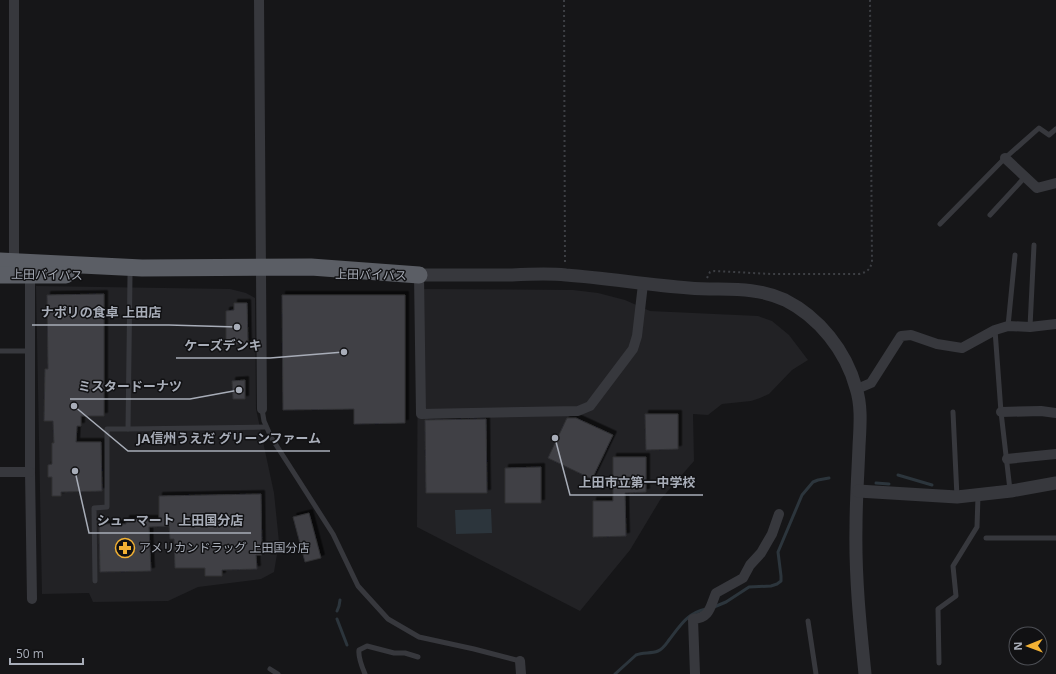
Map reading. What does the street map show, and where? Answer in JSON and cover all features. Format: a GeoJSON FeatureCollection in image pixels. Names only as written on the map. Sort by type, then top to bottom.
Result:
{"type":"FeatureCollection","features":[{"type":"Feature","properties":{"kind":"highway","name":"上田バイパス"},"geometry":{"type":"LineString","coordinates":[[7,262],[309,274],[418,275]]}},
{"type":"Feature","properties":{"kind":"highway","name":"上田バイパス"},"geometry":{"type":"LineString","coordinates":[[0,275],[130,276],[261,271]]}},
{"type":"Feature","properties":{"kind":"street"},"geometry":{"type":"LineString","coordinates":[[7,262],[14,0]]}},
{"type":"Feature","properties":{"kind":"street"},"geometry":{"type":"LineString","coordinates":[[259,0],[262,409]]}},
{"type":"Feature","properties":{"kind":"street"},"geometry":{"type":"LineString","coordinates":[[1005,158],[1037,188],[1056,183]]}},
{"type":"Feature","properties":{"kind":"street"},"geometry":{"type":"LineString","coordinates":[[30,275],[30,472],[32,599]]}},
{"type":"Feature","properties":{"kind":"street"},"geometry":{"type":"LineString","coordinates":[[643,284],[637,336],[633,349],[590,406],[578,411],[421,414],[418,275],[565,275],[701,289],[745,289],[785,300],[803,311],[832,338],[842,355],[857,389],[860,408],[860,426],[856,527],[856,581],[865,674]]}},
{"type":"Feature","properties":{"kind":"street"},"geometry":{"type":"LineString","coordinates":[[857,389],[871,383],[901,336],[911,336],[937,344],[962,348],[995,330],[1008,326],[1030,327],[1056,324]]}},
{"type":"Feature","properties":{"kind":"street"},"geometry":{"type":"LineString","coordinates":[[1001,412],[1041,411],[1056,413]]}},
{"type":"Feature","properties":{"kind":"street"},"geometry":{"type":"LineString","coordinates":[[1007,459],[1056,454]]}},
{"type":"Feature","properties":{"kind":"street"},"geometry":{"type":"LineString","coordinates":[[0,472],[30,472]]}},
{"type":"Feature","properties":{"kind":"street"},"geometry":{"type":"LineString","coordinates":[[858,490],[957,498],[1056,483]]}},
{"type":"Feature","properties":{"kind":"street"},"geometry":{"type":"LineString","coordinates":[[695,674],[693,619],[702,618],[709,612],[716,593],[743,578],[750,565],[760,553],[772,534],[779,514]]}},
{"type":"Feature","properties":{"kind":"street"},"geometry":{"type":"LineString","coordinates":[[520,661],[521,674]]}},
{"type":"Feature","properties":{"kind":"lane"},"geometry":{"type":"LineString","coordinates":[[940,224],[1005,158],[1039,128],[1049,135],[1056,129]]}},
{"type":"Feature","properties":{"kind":"lane"},"geometry":{"type":"LineString","coordinates":[[990,215],[1025,177]]}},
{"type":"Feature","properties":{"kind":"lane"},"geometry":{"type":"LineString","coordinates":[[1030,327],[1034,245]]}},
{"type":"Feature","properties":{"kind":"lane"},"geometry":{"type":"LineString","coordinates":[[1008,326],[1015,255]]}},
{"type":"Feature","properties":{"kind":"lane"},"geometry":{"type":"LineString","coordinates":[[128,429],[130,276]]}},
{"type":"Feature","properties":{"kind":"lane"},"geometry":{"type":"LineString","coordinates":[[995,330],[1001,412],[1011,491]]}},
{"type":"Feature","properties":{"kind":"lane"},"geometry":{"type":"LineString","coordinates":[[0,351],[30,352]]}},
{"type":"Feature","properties":{"kind":"lane"},"geometry":{"type":"LineString","coordinates":[[262,409],[266,427],[275,444],[333,534],[358,586],[388,619],[419,637],[520,661]]}},
{"type":"Feature","properties":{"kind":"lane"},"geometry":{"type":"LineString","coordinates":[[953,412],[957,498]]}},
{"type":"Feature","properties":{"kind":"lane"},"geometry":{"type":"LineString","coordinates":[[95,581],[94,508],[107,507],[107,429],[266,427]]}},
{"type":"Feature","properties":{"kind":"lane"},"geometry":{"type":"LineString","coordinates":[[939,663],[938,609],[956,596],[953,566],[977,527],[978,496]]}},
{"type":"Feature","properties":{"kind":"lane"},"geometry":{"type":"LineString","coordinates":[[986,538],[1056,538]]}},
{"type":"Feature","properties":{"kind":"lane"},"geometry":{"type":"LineString","coordinates":[[808,621],[816,674]]}},
{"type":"Feature","properties":{"kind":"lane"},"geometry":{"type":"LineString","coordinates":[[365,674],[359,650],[367,646],[395,653],[405,653],[418,658]]}},
{"type":"Feature","properties":{"kind":"lane"},"geometry":{"type":"LineString","coordinates":[[270,669],[278,674]]}},
{"type":"Feature","properties":{"kind":"path"},"geometry":{"type":"LineString","coordinates":[[564,0],[565,275]]}},
{"type":"Feature","properties":{"kind":"path"},"geometry":{"type":"LineString","coordinates":[[701,289],[710,272],[715,271],[771,274],[859,274],[868,271],[870,268],[872,254],[870,0]]}},
{"type":"Feature","properties":{"kind":"shaded area"},"geometry":{"type":"Polygon","coordinates":[[[36,286],[230,289],[246,293],[255,298],[256,409],[274,493],[279,542],[274,572],[261,579],[198,587],[168,601],[93,602],[89,593],[42,594],[36,286]]]}},
{"type":"Feature","properties":{"kind":"shaded area"},"geometry":{"type":"Polygon","coordinates":[[[418,289],[573,290],[598,293],[625,300],[650,311],[758,316],[772,321],[789,335],[808,360],[792,370],[769,394],[751,401],[722,404],[708,415],[693,414],[694,461],[660,500],[630,550],[580,611],[417,527],[418,289]]]}},
{"type":"Feature","properties":{"kind":"shaded area"},"geometry":{"type":"Polygon","coordinates":[[[491,509],[492,533],[456,534],[455,510],[491,509]]]}},
{"type":"Feature","properties":{"kind":"building"},"geometry":{"type":"Polygon","coordinates":[[[104,294],[104,416],[81,416],[81,426],[77,426],[76,442],[101,442],[102,491],[61,492],[61,496],[52,496],[52,477],[48,477],[48,465],[52,464],[52,443],[54,443],[53,421],[44,421],[45,369],[48,369],[47,295],[104,294]]]}},
{"type":"Feature","properties":{"kind":"building"},"geometry":{"type":"Polygon","coordinates":[[[282,295],[405,295],[405,423],[354,424],[354,409],[283,410],[282,295]]]}},
{"type":"Feature","properties":{"kind":"building"},"geometry":{"type":"Polygon","coordinates":[[[234,303],[247,303],[248,344],[226,344],[226,311],[234,310],[234,303]]]}},
{"type":"Feature","properties":{"kind":"building"},"geometry":{"type":"Polygon","coordinates":[[[245,380],[245,399],[233,399],[232,381],[245,380]]]}},
{"type":"Feature","properties":{"kind":"building"},"geometry":{"type":"Polygon","coordinates":[[[645,414],[678,414],[678,449],[646,450],[645,414]]]}},
{"type":"Feature","properties":{"kind":"building"},"geometry":{"type":"Polygon","coordinates":[[[567,418],[576,418],[613,435],[592,479],[548,458],[567,418]]]}},
{"type":"Feature","properties":{"kind":"building"},"geometry":{"type":"Polygon","coordinates":[[[486,419],[487,493],[426,493],[425,420],[486,419]]]}},
{"type":"Feature","properties":{"kind":"building"},"geometry":{"type":"Polygon","coordinates":[[[613,457],[646,457],[646,492],[625,493],[626,536],[593,537],[593,501],[613,501],[613,457]]]}},
{"type":"Feature","properties":{"kind":"building"},"geometry":{"type":"Polygon","coordinates":[[[541,467],[541,503],[505,503],[505,468],[541,467]]]}},
{"type":"Feature","properties":{"kind":"building"},"geometry":{"type":"Polygon","coordinates":[[[261,494],[262,555],[256,555],[257,569],[222,570],[222,576],[205,576],[205,568],[175,568],[174,539],[170,539],[169,526],[149,527],[151,571],[100,572],[99,524],[126,524],[126,519],[159,519],[159,496],[261,494]]]}},
{"type":"Feature","properties":{"kind":"building"},"geometry":{"type":"Polygon","coordinates":[[[309,513],[321,558],[305,562],[293,517],[309,513]]]}},
{"type":"Feature","properties":{"kind":"waterway"},"geometry":{"type":"LineString","coordinates":[[898,475],[932,485]]}},
{"type":"Feature","properties":{"kind":"waterway"},"geometry":{"type":"LineString","coordinates":[[714,607],[726,602],[749,587],[771,586],[781,581],[778,552],[802,495],[813,482],[829,478]]}},
{"type":"Feature","properties":{"kind":"waterway"},"geometry":{"type":"LineString","coordinates":[[876,483],[889,484]]}},
{"type":"Feature","properties":{"kind":"waterway"},"geometry":{"type":"LineString","coordinates":[[337,611],[340,600]]}},
{"type":"Feature","properties":{"kind":"waterway"},"geometry":{"type":"LineString","coordinates":[[615,674],[636,655],[655,652],[661,649],[666,645],[684,621],[699,611],[706,609]]}},
{"type":"Feature","properties":{"kind":"waterway"},"geometry":{"type":"LineString","coordinates":[[337,619],[347,645]]}},
{"type":"Feature","properties":{"kind":"place","name":"ナポリの食卓 上田店"},"geometry":{"type":"Point","coordinates":[237,327]}},
{"type":"Feature","properties":{"kind":"place","name":"ケーズデンキ"},"geometry":{"type":"Point","coordinates":[344,352]}},
{"type":"Feature","properties":{"kind":"place","name":"ミスタードーナツ"},"geometry":{"type":"Point","coordinates":[239,390]}},
{"type":"Feature","properties":{"kind":"place","name":"JA信州うえだ グリーンファーム"},"geometry":{"type":"Point","coordinates":[74,406]}},
{"type":"Feature","properties":{"kind":"place","name":"上田市立第一中学校"},"geometry":{"type":"Point","coordinates":[555,438]}},
{"type":"Feature","properties":{"kind":"place","name":"シューマート 上田国分店"},"geometry":{"type":"Point","coordinates":[75,471]}},
{"type":"Feature","properties":{"kind":"place","name":"アメリカンドラッグ 上田国分店"},"geometry":{"type":"Point","coordinates":[125,548]}}]}
